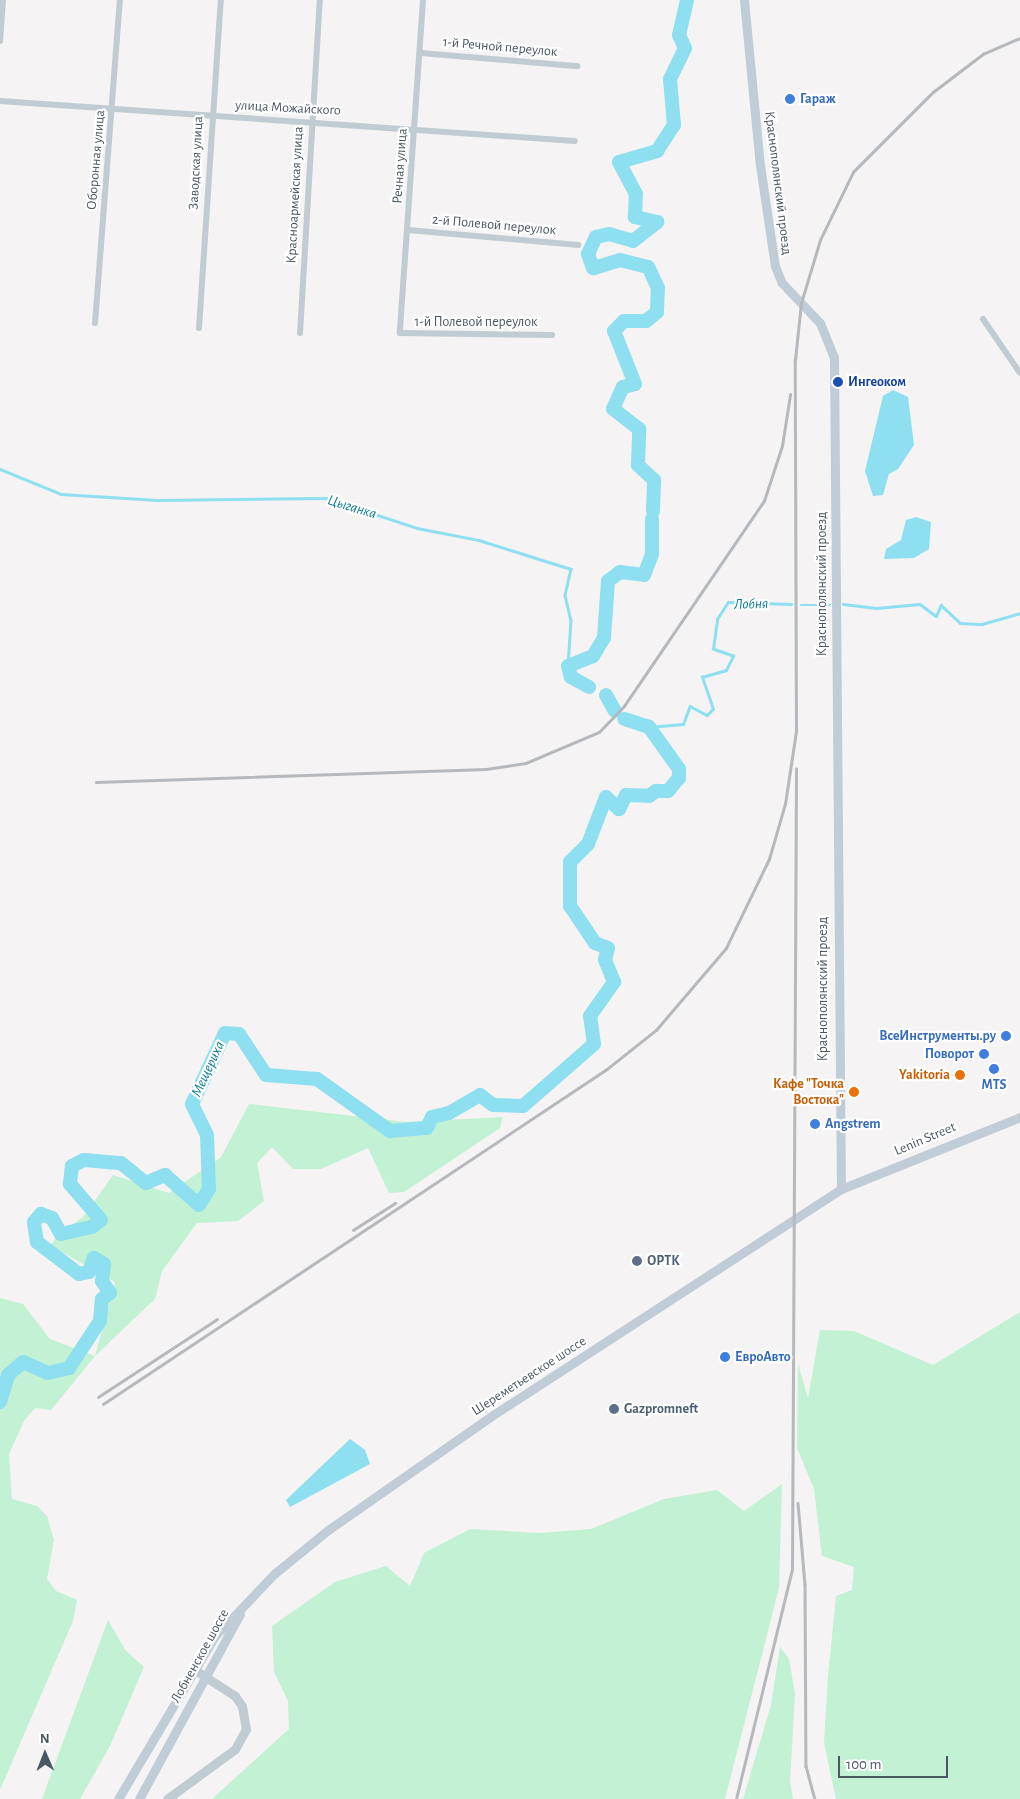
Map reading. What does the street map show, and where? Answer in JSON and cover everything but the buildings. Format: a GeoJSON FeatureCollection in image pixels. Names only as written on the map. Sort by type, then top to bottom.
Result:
{"type":"FeatureCollection","features":[{"type":"Feature","properties":{"kind":"main road","name":"Краснополянский проезд"},"geometry":{"type":"LineString","coordinates":[[744,0],[760,165],[775,266],[782,283],[820,323],[834,357],[841,1189]]}},
{"type":"Feature","properties":{"kind":"main road","name":"Lenin Street"},"geometry":{"type":"LineString","coordinates":[[841,1189],[1020,1117]]}},
{"type":"Feature","properties":{"kind":"main road","name":"Шереметьевское шоссе"},"geometry":{"type":"LineString","coordinates":[[246,1603],[308,1546],[496,1413],[841,1189]]}},
{"type":"Feature","properties":{"kind":"main road","name":"Лобненское шоссе"},"geometry":{"type":"LineString","coordinates":[[118,1799],[192,1668],[214,1637],[246,1603]]}},
{"type":"Feature","properties":{"kind":"main road","name":"Лобненское шоссе"},"geometry":{"type":"LineString","coordinates":[[139,1799],[204,1675],[246,1603]]}},
{"type":"Feature","properties":{"kind":"street"},"geometry":{"type":"LineString","coordinates":[[0,41],[2,0]]}},
{"type":"Feature","properties":{"kind":"street","name":"Оборонная улица"},"geometry":{"type":"LineString","coordinates":[[95,323],[120,0]]}},
{"type":"Feature","properties":{"kind":"street","name":"Заводская улица"},"geometry":{"type":"LineString","coordinates":[[199,328],[211,116],[220,0]]}},
{"type":"Feature","properties":{"kind":"street","name":"Красноармейская улица"},"geometry":{"type":"LineString","coordinates":[[300,333],[320,0]]}},
{"type":"Feature","properties":{"kind":"street","name":"Речная улица"},"geometry":{"type":"LineString","coordinates":[[400,333],[421,53],[423,0]]}},
{"type":"Feature","properties":{"kind":"street","name":"1-й Речной переулок"},"geometry":{"type":"LineString","coordinates":[[421,53],[577,66]]}},
{"type":"Feature","properties":{"kind":"street","name":"улица Можайского"},"geometry":{"type":"LineString","coordinates":[[0,102],[312,123],[415,127],[575,141]]}},
{"type":"Feature","properties":{"kind":"street","name":"2-й Полевой переулок"},"geometry":{"type":"LineString","coordinates":[[408,230],[578,244]]}},
{"type":"Feature","properties":{"kind":"street"},"geometry":{"type":"LineString","coordinates":[[983,319],[1020,373]]}},
{"type":"Feature","properties":{"kind":"street","name":"1-й Полевой переулок"},"geometry":{"type":"LineString","coordinates":[[400,333],[552,335]]}},
{"type":"Feature","properties":{"kind":"street"},"geometry":{"type":"LineString","coordinates":[[168,1799],[244,1738],[242,1706],[204,1675],[192,1668]]}},
{"type":"Feature","properties":{"kind":"green space"},"geometry":{"type":"Polygon","coordinates":[[[249,1104],[406,1122],[503,1117],[500,1128],[404,1192],[389,1193],[368,1148],[321,1169],[293,1169],[272,1147],[257,1163],[264,1201],[238,1221],[197,1223],[162,1271],[155,1299],[95,1356],[115,1282],[51,1246],[56,1237],[84,1216],[113,1175],[169,1193],[221,1157],[249,1104]]]}},
{"type":"Feature","properties":{"kind":"green space"},"geometry":{"type":"Polygon","coordinates":[[[0,1298],[23,1304],[50,1339],[95,1356],[51,1410],[35,1408],[24,1421],[9,1454],[12,1499],[37,1506],[47,1516],[54,1540],[47,1579],[56,1591],[77,1600],[73,1621],[0,1790],[0,1298]]]}},
{"type":"Feature","properties":{"kind":"green space"},"geometry":{"type":"Polygon","coordinates":[[[1020,1312],[1020,1799],[836,1799],[824,1743],[828,1676],[836,1596],[852,1590],[854,1567],[822,1556],[814,1489],[797,1448],[798,1364],[808,1398],[820,1330],[854,1331],[933,1365],[1020,1312]]]}},
{"type":"Feature","properties":{"kind":"green space"},"geometry":{"type":"Polygon","coordinates":[[[782,1484],[779,1588],[725,1799],[212,1799],[289,1729],[288,1701],[274,1672],[272,1626],[335,1582],[386,1566],[410,1586],[424,1553],[470,1529],[539,1533],[591,1529],[664,1499],[717,1490],[744,1511],[782,1484]]]}},
{"type":"Feature","properties":{"kind":"green space"},"geometry":{"type":"Polygon","coordinates":[[[108,1620],[126,1651],[144,1667],[110,1746],[80,1799],[42,1799],[108,1620]]]}},
{"type":"Feature","properties":{"kind":"green space"},"geometry":{"type":"Polygon","coordinates":[[[780,1647],[789,1659],[795,1693],[790,1782],[793,1799],[743,1799],[771,1705],[780,1647]]]}},
{"type":"Feature","properties":{"kind":"water"},"geometry":{"type":"Polygon","coordinates":[[[893,390],[908,397],[914,445],[898,469],[889,474],[883,495],[873,496],[865,471],[883,396],[893,390]]]}},
{"type":"Feature","properties":{"kind":"water"},"geometry":{"type":"Polygon","coordinates":[[[916,517],[931,522],[929,549],[914,558],[884,559],[886,549],[901,540],[906,520],[916,517]]]}},
{"type":"Feature","properties":{"kind":"water"},"geometry":{"type":"Polygon","coordinates":[[[350,1439],[365,1450],[370,1464],[290,1507],[286,1500],[350,1439]]]}},
{"type":"Feature","properties":{"kind":"waterway","name":"Мещериха"},"geometry":{"type":"LineString","coordinates":[[653,511],[654,480],[638,465],[639,429],[613,409],[623,387],[635,384],[614,331],[624,321],[646,321],[657,312],[658,288],[648,267],[620,260],[593,268],[588,254],[596,237],[609,234],[633,241],[657,222],[635,217],[636,194],[619,162],[657,151],[674,125],[670,79],[685,48],[679,35],[687,0]]}},
{"type":"Feature","properties":{"kind":"waterway","name":"Цыганка"},"geometry":{"type":"LineString","coordinates":[[0,469],[61,494],[157,500],[326,498],[417,528],[479,540],[571,569],[565,595],[571,620],[568,666]]}},
{"type":"Feature","properties":{"kind":"waterway","name":"Мещериха"},"geometry":{"type":"LineString","coordinates":[[589,687],[571,677],[568,666],[593,656],[604,638],[608,581],[620,572],[644,575],[652,554],[652,519]]}},
{"type":"Feature","properties":{"kind":"waterway","name":"Лобня"},"geometry":{"type":"LineString","coordinates":[[649,727],[683,724],[690,706],[707,715],[713,709],[702,677],[726,670],[733,656],[713,649],[717,619],[728,602],[791,604]]}},
{"type":"Feature","properties":{"kind":"waterway","name":"Лобня"},"geometry":{"type":"LineString","coordinates":[[843,604],[876,608],[920,604],[936,616],[941,605],[960,623],[982,624],[1020,613]]}},
{"type":"Feature","properties":{"kind":"waterway","name":"Лобня"},"geometry":{"type":"LineString","coordinates":[[801,605],[830,605]]}},
{"type":"Feature","properties":{"kind":"waterway","name":"Мещериха"},"geometry":{"type":"LineString","coordinates":[[606,695],[615,711]]}},
{"type":"Feature","properties":{"kind":"waterway","name":"Мещериха"},"geometry":{"type":"LineString","coordinates":[[0,1402],[8,1375],[23,1362],[48,1373],[69,1368],[100,1321],[102,1299],[110,1293],[102,1281],[104,1264],[94,1258],[89,1272],[79,1274],[37,1242],[34,1222],[41,1214],[52,1218],[61,1234],[92,1227],[101,1220],[70,1184],[72,1166],[84,1160],[121,1163],[146,1183],[165,1175],[199,1205],[209,1189],[207,1135],[192,1104],[225,1033],[239,1034],[266,1075],[317,1079],[390,1131],[427,1128],[432,1117],[449,1113],[480,1095],[493,1105],[523,1106],[594,1044],[590,1016],[614,982],[605,960],[608,948],[595,943],[570,906],[570,862],[588,844],[606,797],[619,809],[626,795],[649,796],[656,791],[668,791],[679,778],[679,769],[649,727],[624,719]]}},
{"type":"Feature","properties":{"kind":"railway"},"geometry":{"type":"LineString","coordinates":[[103,1404],[607,1069],[656,1030],[726,948],[769,859],[785,804],[796,731],[795,360],[801,303],[820,240],[853,172],[933,92],[983,54],[1020,38]]}},
{"type":"Feature","properties":{"kind":"railway"},"geometry":{"type":"LineString","coordinates":[[96,782],[486,769],[526,763],[599,732],[624,706],[764,501],[782,446],[790,395]]}},
{"type":"Feature","properties":{"kind":"railway"},"geometry":{"type":"LineString","coordinates":[[736,1799],[792,1569],[796,769]]}},
{"type":"Feature","properties":{"kind":"railway"},"geometry":{"type":"LineString","coordinates":[[353,1230],[395,1203]]}},
{"type":"Feature","properties":{"kind":"railway"},"geometry":{"type":"LineString","coordinates":[[98,1397],[217,1319]]}},
{"type":"Feature","properties":{"kind":"railway"},"geometry":{"type":"LineString","coordinates":[[798,1503],[805,1584],[806,1766],[815,1799]]}},
{"type":"Feature","properties":{"kind":"place","name":"Гараж"},"geometry":{"type":"Point","coordinates":[790,99]}},
{"type":"Feature","properties":{"kind":"place","name":"Ингеоком"},"geometry":{"type":"Point","coordinates":[838,382]}},
{"type":"Feature","properties":{"kind":"place","name":"ВсеИнструменты.ру"},"geometry":{"type":"Point","coordinates":[1006,1036]}},
{"type":"Feature","properties":{"kind":"place","name":"Поворот"},"geometry":{"type":"Point","coordinates":[984,1054]}},
{"type":"Feature","properties":{"kind":"place","name":"MTS"},"geometry":{"type":"Point","coordinates":[994,1069]}},
{"type":"Feature","properties":{"kind":"place","name":"Yakitoria"},"geometry":{"type":"Point","coordinates":[960,1075]}},
{"type":"Feature","properties":{"kind":"place","name":"Кафе \"Точка Востока\""},"geometry":{"type":"Point","coordinates":[854,1092]}},
{"type":"Feature","properties":{"kind":"place","name":"Angstrem"},"geometry":{"type":"Point","coordinates":[815,1124]}},
{"type":"Feature","properties":{"kind":"place","name":"ОРТК"},"geometry":{"type":"Point","coordinates":[637,1261]}},
{"type":"Feature","properties":{"kind":"place","name":"ЕвроАвто"},"geometry":{"type":"Point","coordinates":[725,1357]}},
{"type":"Feature","properties":{"kind":"place","name":"Gazpromneft"},"geometry":{"type":"Point","coordinates":[614,1409]}}]}
